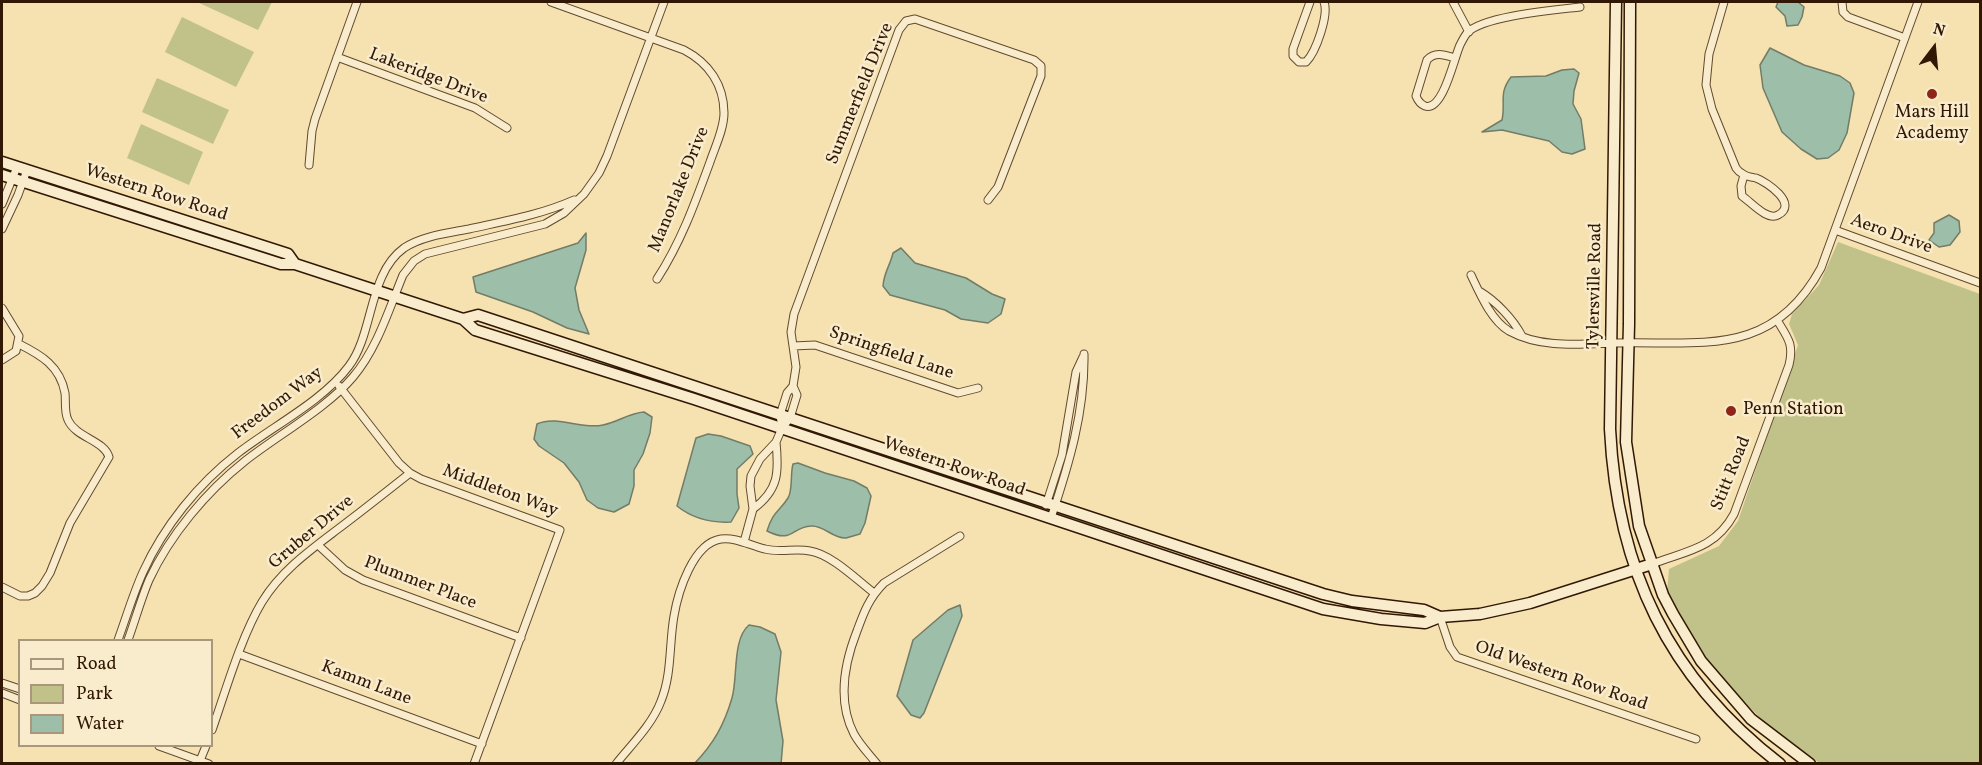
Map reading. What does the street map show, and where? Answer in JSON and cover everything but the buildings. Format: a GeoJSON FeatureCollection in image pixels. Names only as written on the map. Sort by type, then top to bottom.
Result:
{"type":"FeatureCollection","features":[{"type":"Feature","properties":{"kind":"street"},"geometry":{"type":"LineString","coordinates":[[309,165],[312,131],[357,2]]}},
{"type":"Feature","properties":{"kind":"street","name":"Manorlake Drive"},"geometry":{"type":"LineString","coordinates":[[551,2],[684,50],[701,61],[717,81],[724,111],[719,136],[687,224],[674,253],[657,279]]}},
{"type":"Feature","properties":{"kind":"street","name":"Freedom Way"},"geometry":{"type":"LineString","coordinates":[[128,639],[148,582],[163,553],[177,533],[226,478],[353,378],[368,356],[406,270],[414,261],[425,254],[546,224],[564,213],[592,184],[607,156],[664,2]]}},
{"type":"Feature","properties":{"kind":"street"},"geometry":{"type":"LineString","coordinates":[[1310,2],[1293,49],[1293,56],[1299,62],[1306,62],[1314,51],[1325,14],[1324,2]]}},
{"type":"Feature","properties":{"kind":"street"},"geometry":{"type":"LineString","coordinates":[[1453,2],[1469,32]]}},
{"type":"Feature","properties":{"kind":"street","name":"Tylersville Road"},"geometry":{"type":"LineString","coordinates":[[1616,2],[1610,429],[1612,466],[1622,522],[1635,569]]}},
{"type":"Feature","properties":{"kind":"street","name":"Tylersville Road"},"geometry":{"type":"LineString","coordinates":[[1630,2],[1629,343],[1626,442],[1639,526],[1652,564]]}},
{"type":"Feature","properties":{"kind":"street"},"geometry":{"type":"LineString","coordinates":[[1724,2],[1706,73],[1706,85],[1712,109],[1739,172],[1744,176],[1762,181],[1782,196],[1784,208],[1781,213],[1770,216],[1742,196],[1741,186],[1744,176]]}},
{"type":"Feature","properties":{"kind":"street"},"geometry":{"type":"LineString","coordinates":[[1842,2],[1848,18],[1905,38]]}},
{"type":"Feature","properties":{"kind":"street"},"geometry":{"type":"LineString","coordinates":[[1835,230],[1918,2]]}},
{"type":"Feature","properties":{"kind":"street"},"geometry":{"type":"LineString","coordinates":[[1455,57],[1438,54],[1431,55],[1427,60],[1417,90],[1416,96],[1419,102],[1430,106],[1436,105],[1443,94],[1462,41],[1469,32],[1486,23],[1580,7]]}},
{"type":"Feature","properties":{"kind":"street","name":"Summerfield Drive"},"geometry":{"type":"LineString","coordinates":[[782,428],[785,416],[796,395],[794,386],[796,367],[791,332],[794,315],[899,30],[906,21],[915,19],[1034,60],[1041,66],[1041,76],[998,187],[988,200]]}},
{"type":"Feature","properties":{"kind":"street","name":"Lakeridge Drive"},"geometry":{"type":"LineString","coordinates":[[337,57],[475,108],[507,128]]}},
{"type":"Feature","properties":{"kind":"street","name":"Western Row Road"},"geometry":{"type":"LineString","coordinates":[[2,162],[288,254],[295,264]]}},
{"type":"Feature","properties":{"kind":"street"},"geometry":{"type":"LineString","coordinates":[[2,229],[22,169]]}},
{"type":"Feature","properties":{"kind":"street","name":"Western Row Road"},"geometry":{"type":"LineString","coordinates":[[2,175],[281,264],[295,264],[378,290],[393,298],[463,319],[475,330],[782,428],[1323,609],[1381,619],[1425,622],[1440,617],[1480,614],[1510,608],[1652,564]]}},
{"type":"Feature","properties":{"kind":"street"},"geometry":{"type":"LineString","coordinates":[[2,204],[18,180]]}},
{"type":"Feature","properties":{"kind":"street","name":"Freedom Way"},"geometry":{"type":"LineString","coordinates":[[118,639],[143,572],[169,526],[196,491],[237,453],[326,390],[350,365],[356,356],[378,290],[392,260],[411,244],[423,239],[544,212],[579,198]]}},
{"type":"Feature","properties":{"kind":"street","name":"Aero Drive"},"geometry":{"type":"LineString","coordinates":[[1471,275],[1483,304],[1508,330],[1544,344],[1702,344],[1747,334],[1777,321],[1794,306],[1813,283],[1835,230],[1980,283]]}},
{"type":"Feature","properties":{"kind":"street"},"geometry":{"type":"LineString","coordinates":[[2,308],[19,336],[16,351],[2,360]]}},
{"type":"Feature","properties":{"kind":"street","name":"Western Row Road"},"geometry":{"type":"LineString","coordinates":[[463,319],[478,315],[1323,594],[1361,603],[1424,610],[1440,617]]}},
{"type":"Feature","properties":{"kind":"street","name":"Stitt Road"},"geometry":{"type":"LineString","coordinates":[[1652,564],[1705,545],[1726,528],[1734,514],[1789,365],[1792,351],[1789,339],[1777,321]]}},
{"type":"Feature","properties":{"kind":"street"},"geometry":{"type":"LineString","coordinates":[[2,587],[20,596],[28,596],[42,586],[70,523],[109,457],[105,450],[81,435],[68,421],[60,377],[51,364],[41,355],[19,345]]}},
{"type":"Feature","properties":{"kind":"street","name":"Springfield Lane"},"geometry":{"type":"LineString","coordinates":[[793,346],[815,345],[958,393],[978,388]]}},
{"type":"Feature","properties":{"kind":"street"},"geometry":{"type":"LineString","coordinates":[[1046,517],[1072,453],[1084,375],[1084,354],[1076,372],[1051,504]]}},
{"type":"Feature","properties":{"kind":"street","name":"Middleton Way"},"geometry":{"type":"LineString","coordinates":[[335,382],[399,463],[410,473],[560,530],[474,764]]}},
{"type":"Feature","properties":{"kind":"street"},"geometry":{"type":"LineString","coordinates":[[744,542],[753,509],[751,476],[760,459],[776,442],[782,428]]}},
{"type":"Feature","properties":{"kind":"street"},"geometry":{"type":"LineString","coordinates":[[753,509],[767,498],[776,481],[778,458],[776,442]]}},
{"type":"Feature","properties":{"kind":"street","name":"Gruber Drive"},"geometry":{"type":"LineString","coordinates":[[213,727],[255,614],[269,592],[285,572],[410,473]]}},
{"type":"Feature","properties":{"kind":"street"},"geometry":{"type":"LineString","coordinates":[[169,526],[177,533]]}},
{"type":"Feature","properties":{"kind":"street"},"geometry":{"type":"LineString","coordinates":[[877,764],[854,734],[844,692],[846,661],[862,614],[874,593],[899,573],[960,536]]}},
{"type":"Feature","properties":{"kind":"street"},"geometry":{"type":"LineString","coordinates":[[616,764],[647,726],[661,704],[666,686],[674,614],[696,556],[705,546],[716,540],[728,538],[776,552],[801,550],[819,553],[874,593]]}},
{"type":"Feature","properties":{"kind":"street","name":"Plummer Place"},"geometry":{"type":"LineString","coordinates":[[318,545],[345,570],[363,580],[520,638]]}},
{"type":"Feature","properties":{"kind":"street"},"geometry":{"type":"LineString","coordinates":[[1652,564],[1672,614],[1701,661],[1752,719],[1805,762]]}},
{"type":"Feature","properties":{"kind":"street"},"geometry":{"type":"LineString","coordinates":[[1635,569],[1650,606],[1689,673],[1716,706],[1746,736],[1780,764]]}},
{"type":"Feature","properties":{"kind":"street","name":"Old Western Row Road"},"geometry":{"type":"LineString","coordinates":[[1440,617],[1450,647],[1457,657],[1696,739]]}},
{"type":"Feature","properties":{"kind":"street","name":"Kamm Lane"},"geometry":{"type":"LineString","coordinates":[[239,654],[482,744]]}},
{"type":"Feature","properties":{"kind":"street"},"geometry":{"type":"LineString","coordinates":[[2,683],[18,688]]}},
{"type":"Feature","properties":{"kind":"street"},"geometry":{"type":"LineString","coordinates":[[2,693],[18,699]]}},
{"type":"Feature","properties":{"kind":"street"},"geometry":{"type":"LineString","coordinates":[[162,747],[209,764]]}},
{"type":"Feature","properties":{"kind":"street"},"geometry":{"type":"LineString","coordinates":[[200,762],[206,747]]}},
{"type":"Feature","properties":{"kind":"green space"},"geometry":{"type":"Polygon","coordinates":[[[197,2],[272,2],[258,30],[197,2]]]}},
{"type":"Feature","properties":{"kind":"green space"},"geometry":{"type":"Polygon","coordinates":[[[182,17],[254,52],[236,87],[165,52],[182,17]]]}},
{"type":"Feature","properties":{"kind":"green space"},"geometry":{"type":"Polygon","coordinates":[[[157,78],[229,110],[213,144],[142,112],[157,78]]]}},
{"type":"Feature","properties":{"kind":"green space"},"geometry":{"type":"Polygon","coordinates":[[[141,124],[203,152],[189,185],[127,158],[141,124]]]}},
{"type":"Feature","properties":{"kind":"green space"},"geometry":{"type":"Polygon","coordinates":[[[1838,242],[1980,294],[1980,763],[1818,762],[1765,723],[1731,688],[1704,656],[1667,592],[1669,569],[1719,546],[1738,521],[1798,345],[1789,324],[1792,314],[1819,285],[1838,242]]]}},
{"type":"Feature","properties":{"kind":"water"},"geometry":{"type":"Polygon","coordinates":[[[1778,2],[1798,2],[1804,7],[1798,25],[1787,26],[1785,16],[1776,7],[1778,2]]]}},
{"type":"Feature","properties":{"kind":"water"},"geometry":{"type":"Polygon","coordinates":[[[1770,48],[1804,65],[1840,76],[1850,83],[1854,93],[1847,133],[1839,150],[1828,158],[1817,159],[1801,149],[1782,132],[1763,88],[1760,65],[1770,48]]]}},
{"type":"Feature","properties":{"kind":"water"},"geometry":{"type":"Polygon","coordinates":[[[1574,69],[1579,73],[1573,104],[1581,119],[1585,149],[1572,154],[1562,152],[1549,141],[1502,130],[1482,132],[1502,120],[1503,93],[1511,77],[1546,76],[1562,70],[1574,69]]]}},
{"type":"Feature","properties":{"kind":"water"},"geometry":{"type":"Polygon","coordinates":[[[1949,215],[1959,221],[1960,232],[1950,245],[1939,247],[1929,240],[1934,233],[1934,223],[1949,215]]]}},
{"type":"Feature","properties":{"kind":"water"},"geometry":{"type":"Polygon","coordinates":[[[586,233],[586,250],[575,288],[579,310],[589,334],[567,328],[533,312],[476,292],[473,277],[578,243],[586,233]]]}},
{"type":"Feature","properties":{"kind":"water"},"geometry":{"type":"Polygon","coordinates":[[[901,248],[915,263],[966,278],[1005,299],[1001,314],[988,323],[961,319],[945,310],[890,295],[883,286],[885,277],[893,253],[901,248]]]}},
{"type":"Feature","properties":{"kind":"water"},"geometry":{"type":"Polygon","coordinates":[[[644,412],[652,417],[650,433],[643,454],[634,470],[634,486],[629,504],[614,512],[598,508],[587,500],[579,482],[564,463],[539,446],[534,439],[537,424],[545,422],[595,426],[644,412]]]}},
{"type":"Feature","properties":{"kind":"water"},"geometry":{"type":"Polygon","coordinates":[[[708,434],[750,446],[753,454],[737,469],[739,508],[731,522],[702,519],[677,506],[696,438],[708,434]]]}},
{"type":"Feature","properties":{"kind":"water"},"geometry":{"type":"Polygon","coordinates":[[[798,463],[854,481],[867,488],[871,496],[860,534],[841,538],[816,526],[804,527],[782,536],[767,531],[774,515],[790,495],[793,464],[798,463]]]}},
{"type":"Feature","properties":{"kind":"water"},"geometry":{"type":"Polygon","coordinates":[[[960,605],[962,616],[924,713],[920,718],[911,715],[897,696],[913,640],[948,610],[960,605]]]}},
{"type":"Feature","properties":{"kind":"water"},"geometry":{"type":"Polygon","coordinates":[[[749,625],[775,634],[781,652],[776,700],[783,741],[781,764],[695,763],[713,741],[726,717],[734,690],[740,640],[749,625]]]}},
{"type":"Feature","properties":{"kind":"place","name":"Mars Hill Academy"},"geometry":{"type":"Point","coordinates":[1932,94]}},
{"type":"Feature","properties":{"kind":"place","name":"Penn Station"},"geometry":{"type":"Point","coordinates":[1731,411]}}]}
